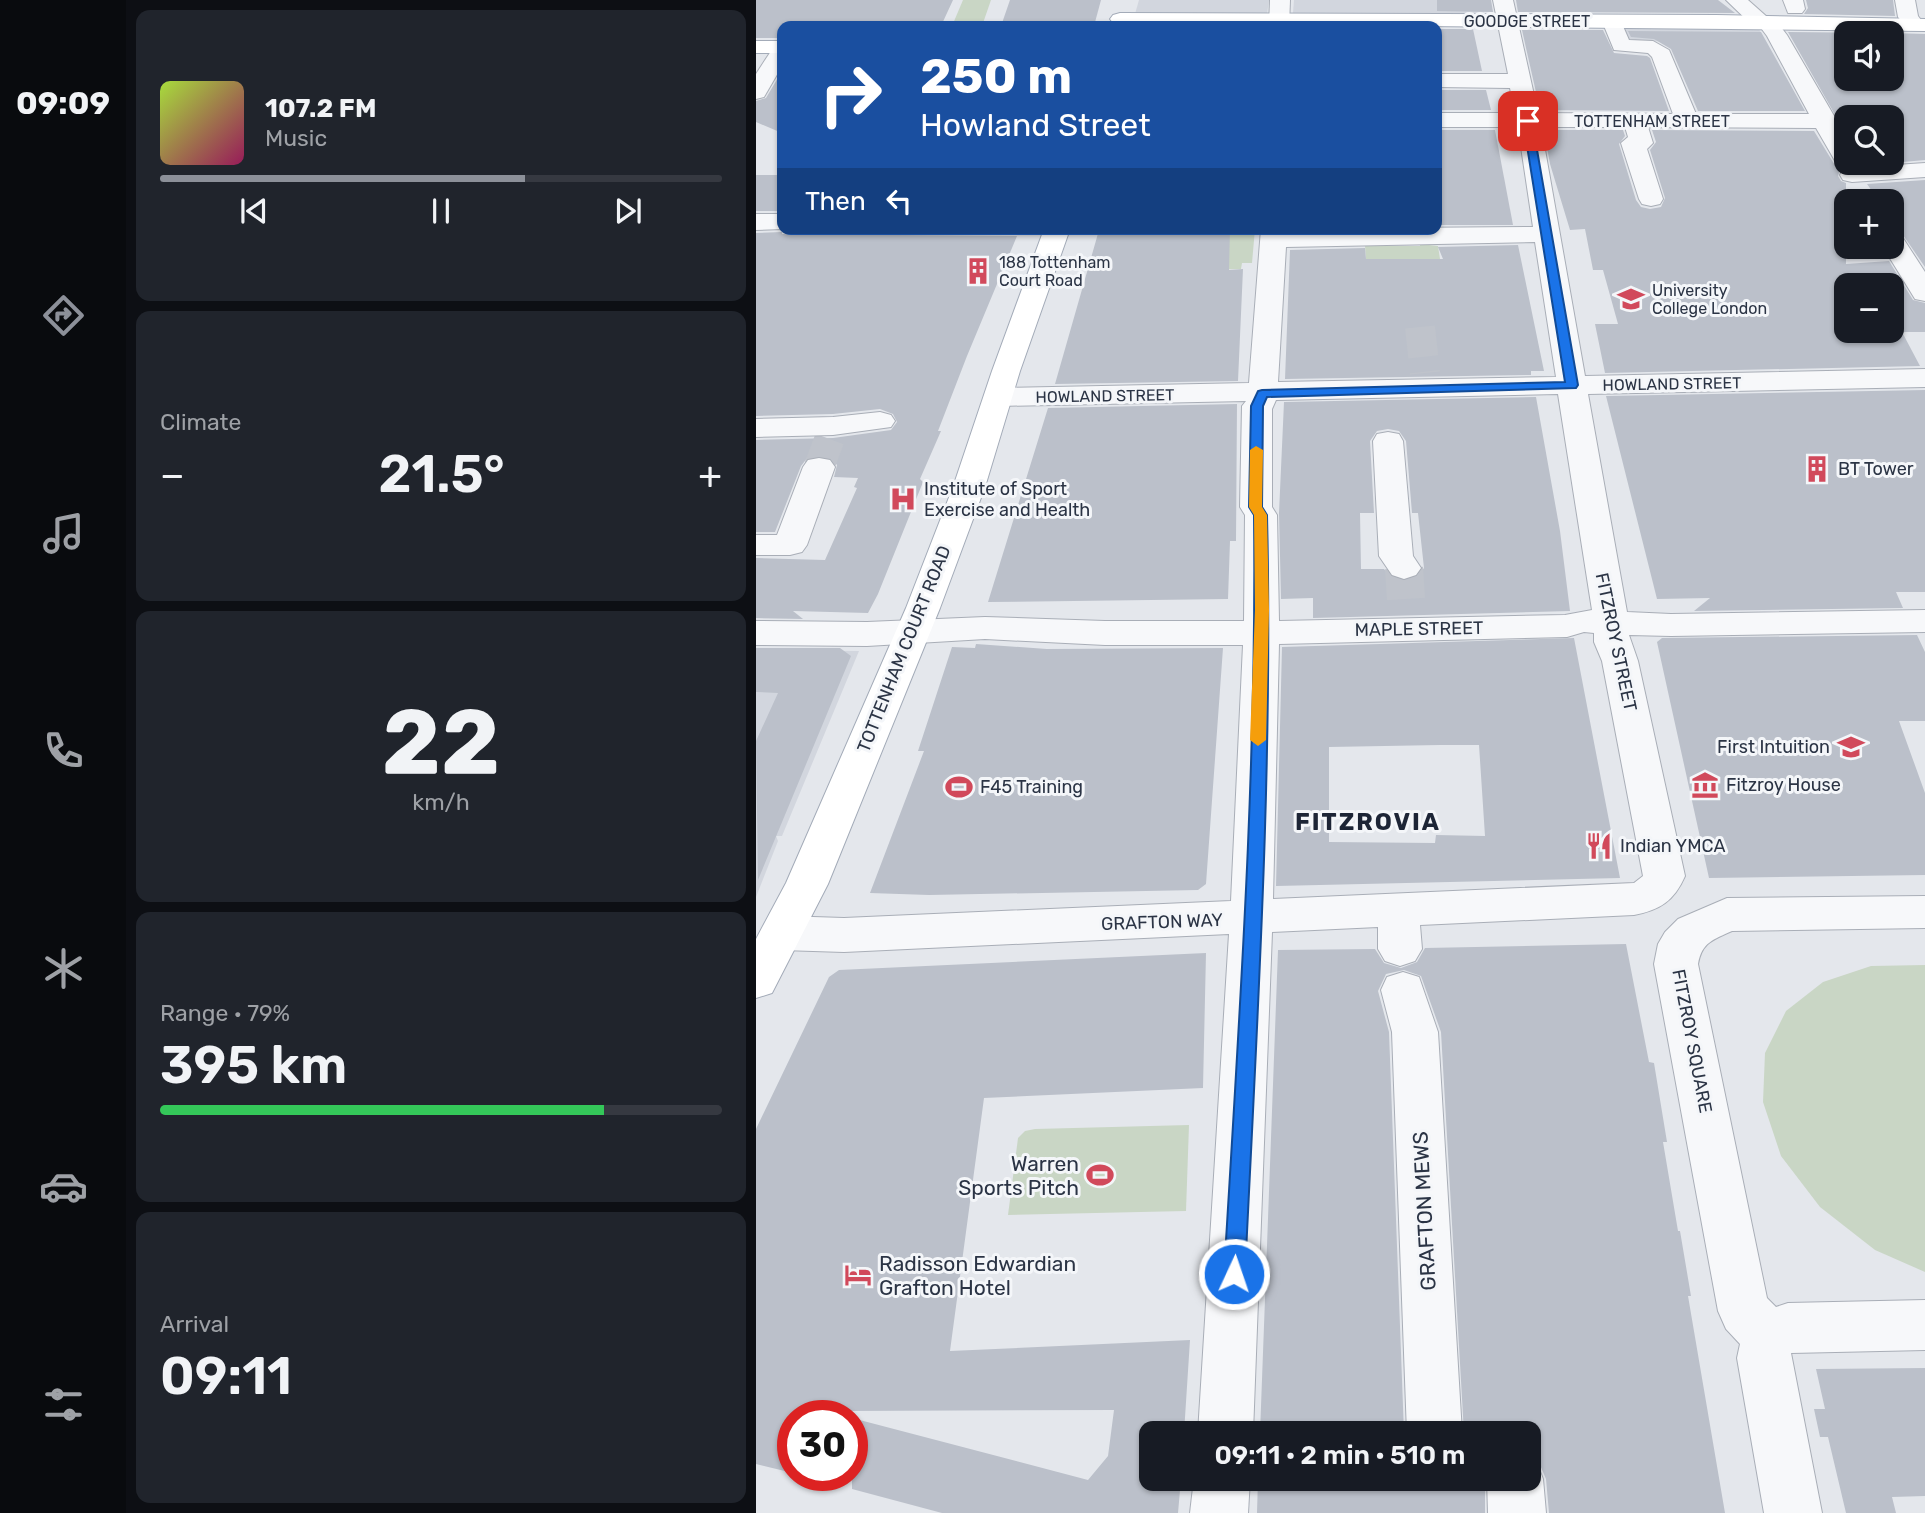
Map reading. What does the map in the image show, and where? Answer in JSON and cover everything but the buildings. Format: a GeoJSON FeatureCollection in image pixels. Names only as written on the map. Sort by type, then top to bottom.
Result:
{"type":"FeatureCollection","features":[{"type":"Feature","properties":{"kind":"main road","name":"GOODGE STREET"},"geometry":{"type":"LineString","coordinates":[[1121,15],[1505,10],[1621,21],[1763,22],[1797,12],[1919,24]]}},
{"type":"Feature","properties":{"kind":"main road"},"geometry":{"type":"LineString","coordinates":[[756,47],[777,48]]}},
{"type":"Feature","properties":{"kind":"main road","name":"TOTTENHAM COURT ROAD"},"geometry":{"type":"LineString","coordinates":[[756,980],[769,933],[807,884],[912,632],[969,487],[1006,371],[1055,235]]}},
{"type":"Feature","properties":{"kind":"street"},"geometry":{"type":"LineString","coordinates":[[1622,0],[1621,46],[1653,47],[1661,54],[1687,121]]}},
{"type":"Feature","properties":{"kind":"street"},"geometry":{"type":"LineString","coordinates":[[1736,0],[1777,35],[1834,137]]}},
{"type":"Feature","properties":{"kind":"street"},"geometry":{"type":"LineString","coordinates":[[1905,0],[1908,17],[1919,24]]}},
{"type":"Feature","properties":{"kind":"street","name":"FITZROY STREET"},"geometry":{"type":"LineString","coordinates":[[1505,10],[1528,121],[1611,622],[1612,642],[1620,661],[1664,876],[1652,894]]}},
{"type":"Feature","properties":{"kind":"street"},"geometry":{"type":"LineString","coordinates":[[756,92],[777,56]]}},
{"type":"Feature","properties":{"kind":"street"},"geometry":{"type":"LineString","coordinates":[[1442,81],[1520,81]]}},
{"type":"Feature","properties":{"kind":"street","name":"TOTTENHAM STREET"},"geometry":{"type":"LineString","coordinates":[[1442,120],[1826,121]]}},
{"type":"Feature","properties":{"kind":"street"},"geometry":{"type":"LineString","coordinates":[[1634,121],[1641,143],[1633,143],[1651,200]]}},
{"type":"Feature","properties":{"kind":"street"},"geometry":{"type":"LineString","coordinates":[[1904,169],[1925,170]]}},
{"type":"Feature","properties":{"kind":"street"},"geometry":{"type":"LineString","coordinates":[[756,222],[777,222]]}},
{"type":"Feature","properties":{"kind":"street"},"geometry":{"type":"LineString","coordinates":[[1442,233],[1545,234]]}},
{"type":"Feature","properties":{"kind":"street"},"geometry":{"type":"LineString","coordinates":[[1226,1421],[1247,1039],[1261,633],[1261,515],[1256,507],[1257,406],[1262,394],[1274,235]]}},
{"type":"Feature","properties":{"kind":"street"},"geometry":{"type":"LineString","coordinates":[[1904,245],[1925,293]]}},
{"type":"Feature","properties":{"kind":"street","name":"HOWLAND STREET"},"geometry":{"type":"LineString","coordinates":[[999,397],[1262,394],[1427,382],[1572,385],[1925,379]]}},
{"type":"Feature","properties":{"kind":"street"},"geometry":{"type":"LineString","coordinates":[[756,428],[832,430],[851,422],[880,421]]}},
{"type":"Feature","properties":{"kind":"street"},"geometry":{"type":"LineString","coordinates":[[1388,441],[1396,556],[1406,599]]}},
{"type":"Feature","properties":{"kind":"street"},"geometry":{"type":"LineString","coordinates":[[756,544],[790,545],[819,467]]}},
{"type":"Feature","properties":{"kind":"street","name":"MAPLE STREET"},"geometry":{"type":"LineString","coordinates":[[756,633],[912,632],[985,628],[1091,633],[1261,633],[1406,599],[1567,626],[1582,621],[1671,625],[1925,621]]}},
{"type":"Feature","properties":{"kind":"street","name":"GRAFTON WAY"},"geometry":{"type":"LineString","coordinates":[[769,933],[844,935],[1250,918],[1400,949],[1652,894]]}},
{"type":"Feature","properties":{"kind":"street","name":"FITZROY SQUARE"},"geometry":{"type":"LineString","coordinates":[[1769,1337],[1744,1311],[1676,964],[1680,944],[1692,931],[1727,915],[1925,912]]}},
{"type":"Feature","properties":{"kind":"street","name":"GRAFTON MEWS"},"geometry":{"type":"LineString","coordinates":[[1400,949],[1406,1008],[1415,1032],[1434,1421]]}},
{"type":"Feature","properties":{"kind":"street"},"geometry":{"type":"LineString","coordinates":[[1791,1502],[1764,1358],[1769,1337],[1776,1331],[1788,1328],[1925,1325]]}},
{"type":"Feature","properties":{"kind":"street"},"geometry":{"type":"LineString","coordinates":[[1219,1513],[1221,1491]]}},
{"type":"Feature","properties":{"kind":"street"},"geometry":{"type":"LineString","coordinates":[[1516,1491],[1517,1513]]}},
{"type":"Feature","properties":{"kind":"shaded area"},"geometry":{"type":"Polygon","coordinates":[[[1139,0],[1269,0],[1267,14],[1135,14],[1139,0]]]}},
{"type":"Feature","properties":{"kind":"shaded area"},"geometry":{"type":"Polygon","coordinates":[[[1294,0],[1451,0],[1482,3],[1484,13],[1293,13],[1294,0]]]}},
{"type":"Feature","properties":{"kind":"shaded area"},"geometry":{"type":"Polygon","coordinates":[[[1624,27],[1759,29],[1764,39],[1628,42],[1624,27]]]}},
{"type":"Feature","properties":{"kind":"shaded area"},"geometry":{"type":"Polygon","coordinates":[[[756,650],[859,651],[782,836],[776,836],[778,841],[756,897],[756,650]]]}},
{"type":"Feature","properties":{"kind":"green space"},"geometry":{"type":"Polygon","coordinates":[[[963,0],[991,0],[984,21],[954,21],[963,0]]]}},
{"type":"Feature","properties":{"kind":"green space"},"geometry":{"type":"Polygon","coordinates":[[[1182,235],[1254,235],[1252,263],[1242,263],[1241,269],[1177,270],[1182,235]]]}},
{"type":"Feature","properties":{"kind":"green space"},"geometry":{"type":"Polygon","coordinates":[[[1365,246],[1438,246],[1440,259],[1366,259],[1365,246]]]}},
{"type":"Feature","properties":{"kind":"green space"},"geometry":{"type":"Polygon","coordinates":[[[1925,965],[1925,1272],[1875,1250],[1820,1207],[1781,1156],[1763,1102],[1765,1053],[1786,1011],[1823,982],[1871,966],[1925,965]]]}},
{"type":"Feature","properties":{"kind":"green space","name":"Warren Sports Pitch"},"geometry":{"type":"Polygon","coordinates":[[[1189,1125],[1186,1211],[1008,1215],[1018,1138],[1025,1131],[1189,1125]]]}},
{"type":"Feature","properties":{"kind":"tunnel"},"geometry":{"type":"LineString","coordinates":[[1420,327],[1425,373]]}},
{"type":"Feature","properties":{"kind":"tunnel"},"geometry":{"type":"LineString","coordinates":[[819,467],[831,435]]}},
{"type":"Feature","properties":{"kind":"tunnel"},"geometry":{"type":"LineString","coordinates":[[1404,568],[1406,599]]}},
{"type":"Feature","properties":{"kind":"slow traffic"},"geometry":{"type":"LineString","coordinates":[[1256,450],[1256,507],[1261,515],[1262,610],[1258,740]]}},
{"type":"Feature","properties":{"kind":"place","name":"188 Tottenham Court Road"},"geometry":{"type":"Point","coordinates":[978,271]}},
{"type":"Feature","properties":{"kind":"place","name":"University College London"},"geometry":{"type":"Point","coordinates":[1631,299]}},
{"type":"Feature","properties":{"kind":"place","name":"BT Tower"},"geometry":{"type":"Point","coordinates":[1817,469]}},
{"type":"Feature","properties":{"kind":"place","name":"Institute of Sport Exercise and Health"},"geometry":{"type":"Point","coordinates":[903,499]}},
{"type":"Feature","properties":{"kind":"place","name":"First Intuition"},"geometry":{"type":"Point","coordinates":[1851,747]}},
{"type":"Feature","properties":{"kind":"place","name":"Fitzroy House"},"geometry":{"type":"Point","coordinates":[1705,785]}},
{"type":"Feature","properties":{"kind":"place","name":"F45 Training"},"geometry":{"type":"Point","coordinates":[959,787]}},
{"type":"Feature","properties":{"kind":"place","name":"Indian YMCA"},"geometry":{"type":"Point","coordinates":[1599,846]}},
{"type":"Feature","properties":{"kind":"place","name":"Warren Sports Pitch"},"geometry":{"type":"Point","coordinates":[1100,1175]}},
{"type":"Feature","properties":{"kind":"place","name":"Radisson Edwardian Grafton Hotel"},"geometry":{"type":"Point","coordinates":[858,1275]}},
{"type":"Feature","properties":{"kind":"district","name":"FITZROVIA"},"geometry":{"type":"Point","coordinates":[1368,822]}},
{"type":"Feature","properties":{"kind":"route"},"geometry":{"type":"LineString","coordinates":[[1234,1274],[1247,1039],[1260,690],[1261,515],[1256,507],[1257,406],[1261,403],[1262,394],[1572,385],[1543,225],[1528,121]]}}]}
